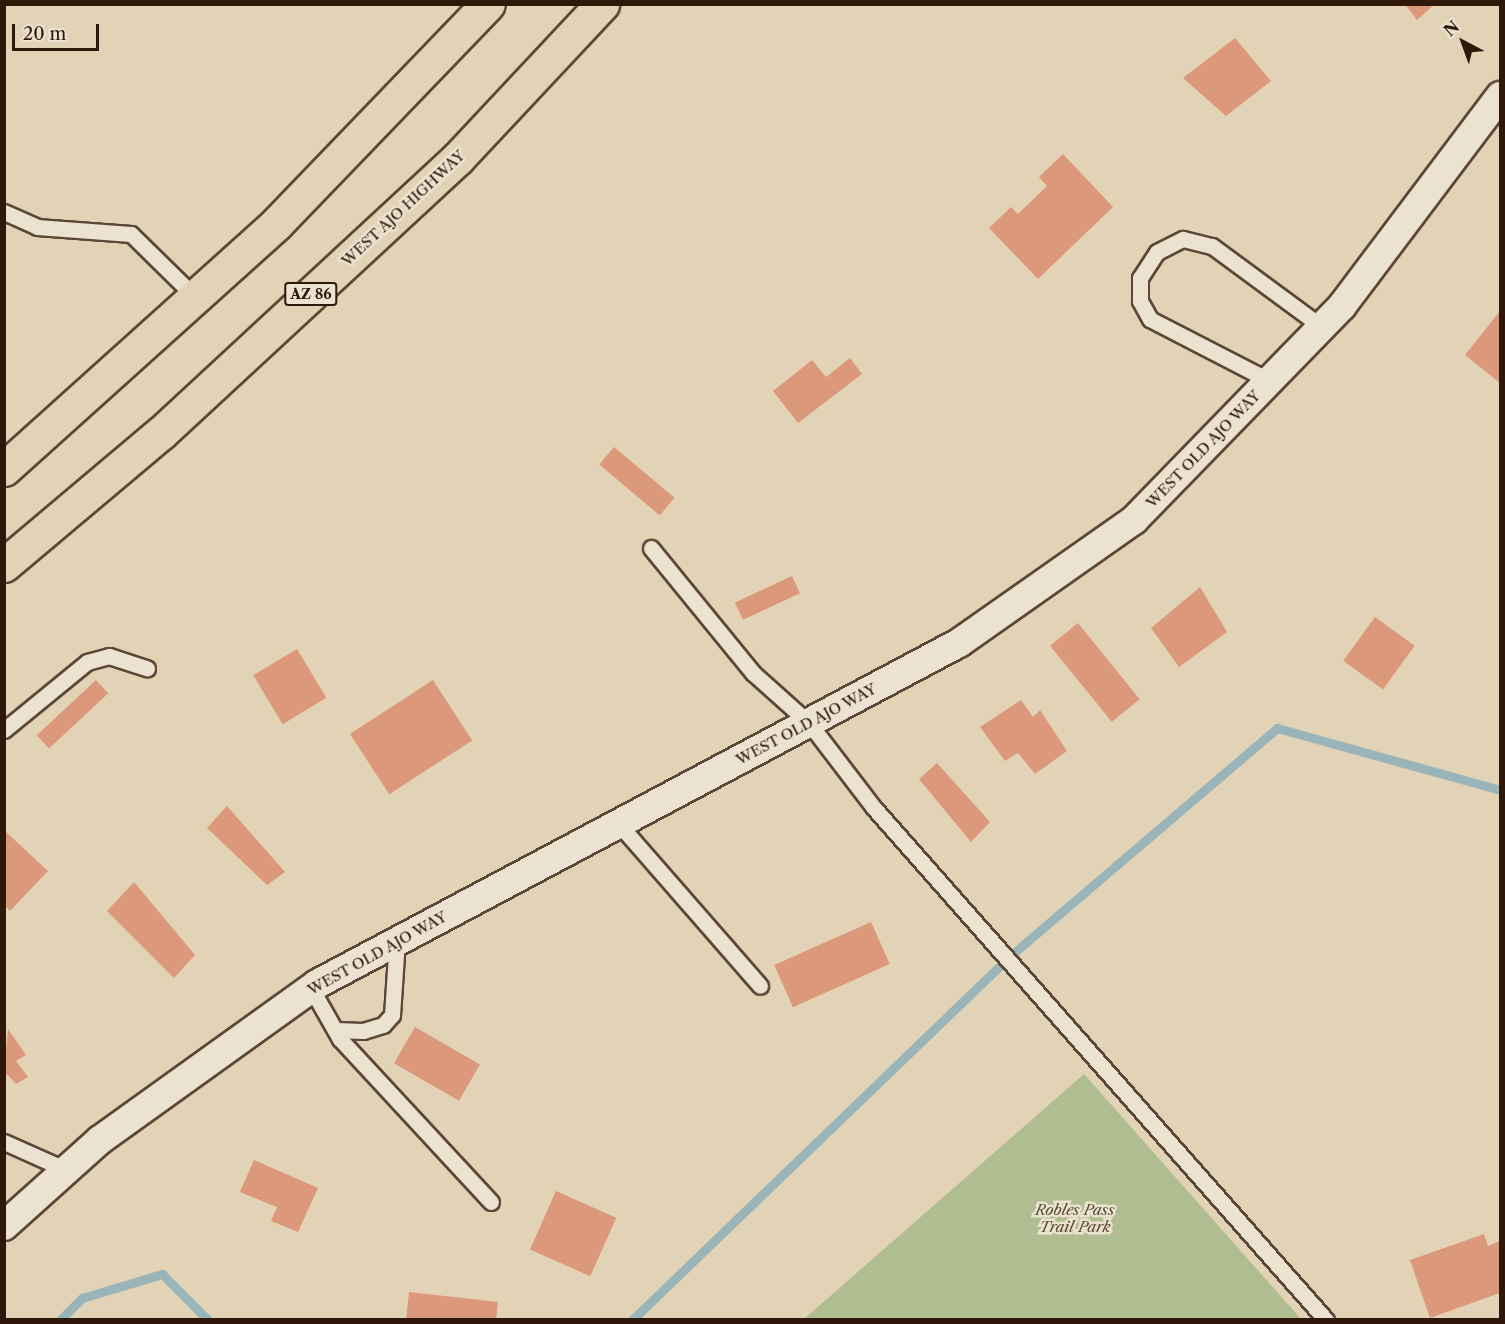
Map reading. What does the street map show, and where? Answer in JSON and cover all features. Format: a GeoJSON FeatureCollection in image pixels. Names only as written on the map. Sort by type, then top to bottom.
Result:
{"type":"FeatureCollection","features":[{"type":"Feature","properties":{"kind":"main road"},"geometry":{"type":"LineString","coordinates":[[4,469],[277,223],[488,4]]}},
{"type":"Feature","properties":{"kind":"main road","name":"WEST AJO HIGHWAY"},"geometry":{"type":"LineString","coordinates":[[4,565],[161,433],[458,158],[602,4]]}},
{"type":"Feature","properties":{"kind":"street","name":"WEST OLD AJO WAY"},"geometry":{"type":"LineString","coordinates":[[4,1226],[100,1140],[311,988],[959,643],[1134,520],[1322,327],[1500,96]]}},
{"type":"Feature","properties":{"kind":"lane"},"geometry":{"type":"LineString","coordinates":[[4,212],[37,227],[131,234],[195,297]]}},
{"type":"Feature","properties":{"kind":"lane"},"geometry":{"type":"LineString","coordinates":[[1270,381],[1150,319],[1140,301],[1140,278],[1157,252],[1183,239],[1212,246],[1322,327]]}},
{"type":"Feature","properties":{"kind":"lane"},"geometry":{"type":"LineString","coordinates":[[651,548],[753,673],[809,723],[874,808],[1326,1320]]}},
{"type":"Feature","properties":{"kind":"lane"},"geometry":{"type":"LineString","coordinates":[[4,730],[87,662],[109,656],[147,668]]}},
{"type":"Feature","properties":{"kind":"lane"},"geometry":{"type":"LineString","coordinates":[[618,823],[760,986]]}},
{"type":"Feature","properties":{"kind":"lane"},"geometry":{"type":"LineString","coordinates":[[335,1030],[383,1025],[392,1015],[398,940]]}},
{"type":"Feature","properties":{"kind":"lane"},"geometry":{"type":"LineString","coordinates":[[311,988],[335,1030],[491,1202]]}},
{"type":"Feature","properties":{"kind":"lane"},"geometry":{"type":"LineString","coordinates":[[4,1142],[67,1170]]}},
{"type":"Feature","properties":{"kind":"green space","name":"Robles Pass Trail Park"},"geometry":{"type":"Polygon","coordinates":[[[1084,1074],[1301,1319],[804,1319],[1084,1074]]]}},
{"type":"Feature","properties":{"kind":"building"},"geometry":{"type":"Polygon","coordinates":[[[1405,4],[1435,4],[1417,20],[1405,4]]]}},
{"type":"Feature","properties":{"kind":"building"},"geometry":{"type":"Polygon","coordinates":[[[1235,38],[1271,81],[1226,116],[1183,78],[1235,38]]]}},
{"type":"Feature","properties":{"kind":"building"},"geometry":{"type":"Polygon","coordinates":[[[1063,154],[1113,207],[1038,279],[989,228],[1011,207],[1018,214],[1047,186],[1039,177],[1063,154]]]}},
{"type":"Feature","properties":{"kind":"building"},"geometry":{"type":"Polygon","coordinates":[[[1500,311],[1500,383],[1465,355],[1500,311]]]}},
{"type":"Feature","properties":{"kind":"building"},"geometry":{"type":"Polygon","coordinates":[[[850,358],[862,374],[798,423],[773,391],[812,360],[826,377],[850,358]]]}},
{"type":"Feature","properties":{"kind":"building"},"geometry":{"type":"Polygon","coordinates":[[[614,447],[675,498],[660,515],[599,465],[614,447]]]}},
{"type":"Feature","properties":{"kind":"building"},"geometry":{"type":"Polygon","coordinates":[[[792,576],[800,593],[743,620],[735,603],[792,576]]]}},
{"type":"Feature","properties":{"kind":"building"},"geometry":{"type":"Polygon","coordinates":[[[1200,587],[1227,632],[1179,667],[1151,628],[1200,587]]]}},
{"type":"Feature","properties":{"kind":"building"},"geometry":{"type":"Polygon","coordinates":[[[1375,617],[1415,646],[1383,689],[1343,661],[1375,617]]]}},
{"type":"Feature","properties":{"kind":"building"},"geometry":{"type":"Polygon","coordinates":[[[1078,623],[1140,699],[1112,722],[1050,646],[1078,623]]]}},
{"type":"Feature","properties":{"kind":"building"},"geometry":{"type":"Polygon","coordinates":[[[297,649],[326,698],[283,724],[253,675],[297,649]]]}},
{"type":"Feature","properties":{"kind":"building"},"geometry":{"type":"Polygon","coordinates":[[[96,680],[108,693],[49,748],[37,735],[96,680]]]}},
{"type":"Feature","properties":{"kind":"building"},"geometry":{"type":"Polygon","coordinates":[[[433,680],[472,740],[389,794],[350,734],[433,680]]]}},
{"type":"Feature","properties":{"kind":"building"},"geometry":{"type":"Polygon","coordinates":[[[1021,700],[1033,717],[1040,710],[1067,751],[1035,774],[1018,753],[1005,761],[980,727],[1021,700]]]}},
{"type":"Feature","properties":{"kind":"building"},"geometry":{"type":"Polygon","coordinates":[[[937,763],[990,822],[971,842],[919,779],[937,763]]]}},
{"type":"Feature","properties":{"kind":"building"},"geometry":{"type":"Polygon","coordinates":[[[227,806],[285,872],[267,885],[207,828],[227,806]]]}},
{"type":"Feature","properties":{"kind":"building"},"geometry":{"type":"Polygon","coordinates":[[[4,830],[48,871],[10,911],[4,905],[4,830]]]}},
{"type":"Feature","properties":{"kind":"building"},"geometry":{"type":"Polygon","coordinates":[[[134,882],[195,955],[174,978],[107,911],[134,882]]]}},
{"type":"Feature","properties":{"kind":"building"},"geometry":{"type":"Polygon","coordinates":[[[871,922],[890,964],[793,1007],[774,965],[871,922]]]}},
{"type":"Feature","properties":{"kind":"building"},"geometry":{"type":"Polygon","coordinates":[[[415,1027],[480,1064],[459,1101],[394,1063],[415,1027]]]}},
{"type":"Feature","properties":{"kind":"building"},"geometry":{"type":"Polygon","coordinates":[[[8,1029],[26,1055],[16,1061],[28,1077],[16,1084],[4,1071],[8,1029]]]}},
{"type":"Feature","properties":{"kind":"building"},"geometry":{"type":"Polygon","coordinates":[[[254,1160],[318,1188],[298,1232],[271,1221],[277,1207],[240,1192],[254,1160]]]}},
{"type":"Feature","properties":{"kind":"building"},"geometry":{"type":"Polygon","coordinates":[[[556,1191],[616,1218],[590,1276],[530,1249],[556,1191]]]}},
{"type":"Feature","properties":{"kind":"building"},"geometry":{"type":"Polygon","coordinates":[[[1484,1234],[1488,1246],[1500,1241],[1500,1293],[1430,1318],[1410,1260],[1484,1234]]]}},
{"type":"Feature","properties":{"kind":"building"},"geometry":{"type":"Polygon","coordinates":[[[409,1292],[498,1302],[496,1320],[406,1320],[409,1292]]]}},
{"type":"Feature","properties":{"kind":"waterway"},"geometry":{"type":"LineString","coordinates":[[632,1320],[1009,957],[1277,728],[1500,790]]}},
{"type":"Feature","properties":{"kind":"waterway"},"geometry":{"type":"LineString","coordinates":[[60,1320],[82,1298],[162,1274],[208,1320]]}}]}
